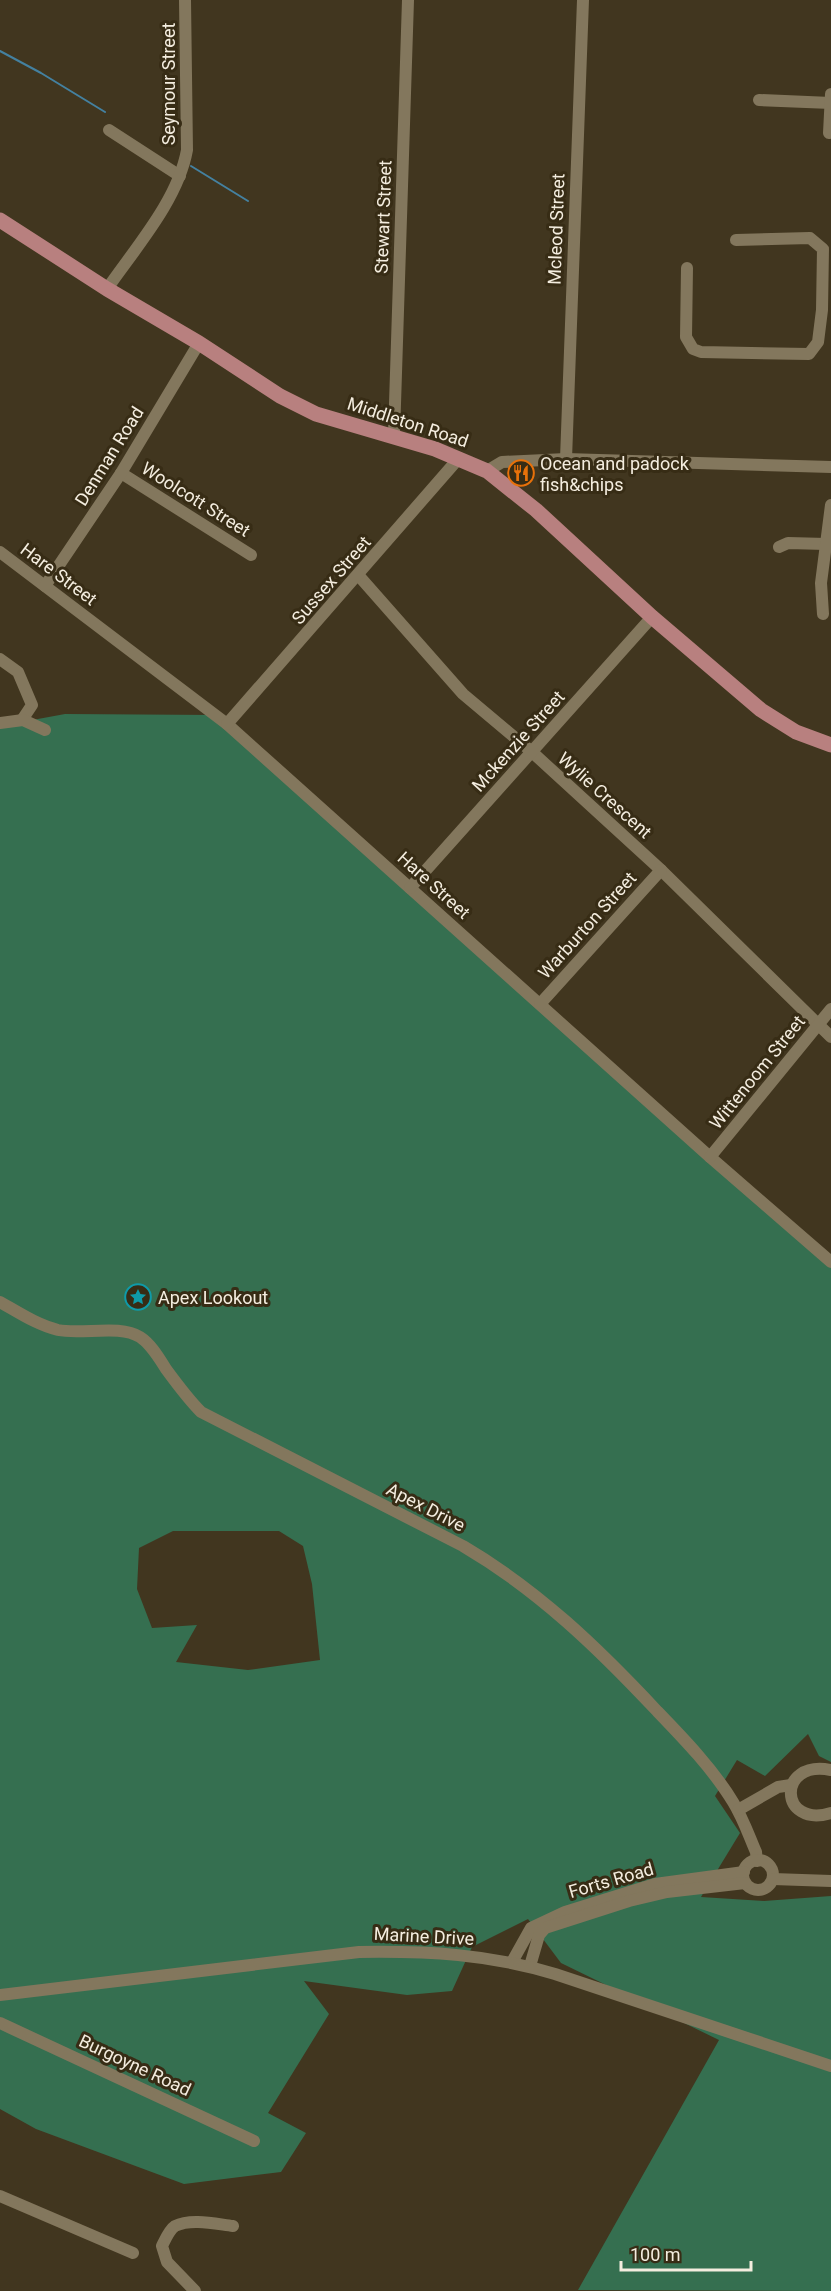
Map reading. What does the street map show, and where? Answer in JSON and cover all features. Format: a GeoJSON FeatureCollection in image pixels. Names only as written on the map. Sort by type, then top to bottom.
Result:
{"type":"FeatureCollection","features":[{"type":"Feature","properties":{"kind":"main road","name":"Middleton Road"},"geometry":{"type":"LineString","coordinates":[[0,220],[280,396],[316,414],[394,435],[488,471],[536,510],[652,617],[761,710],[796,732],[831,745]]}},
{"type":"Feature","properties":{"kind":"street","name":"Seymour Street"},"geometry":{"type":"LineString","coordinates":[[107,289],[169,198],[180,176],[187,150],[185,0]]}},
{"type":"Feature","properties":{"kind":"street","name":"Stewart Street"},"geometry":{"type":"LineString","coordinates":[[394,435],[408,0]]}},
{"type":"Feature","properties":{"kind":"street","name":"Mcleod Street"},"geometry":{"type":"LineString","coordinates":[[566,459],[583,0]]}},
{"type":"Feature","properties":{"kind":"street"},"geometry":{"type":"LineString","coordinates":[[830,133],[831,94]]}},
{"type":"Feature","properties":{"kind":"street"},"geometry":{"type":"LineString","coordinates":[[759,100],[831,103]]}},
{"type":"Feature","properties":{"kind":"street"},"geometry":{"type":"LineString","coordinates":[[109,130],[180,176]]}},
{"type":"Feature","properties":{"kind":"street"},"geometry":{"type":"LineString","coordinates":[[687,268],[686,337],[693,349],[701,352],[809,354],[818,342],[827,310],[823,249],[810,238],[736,240]]}},
{"type":"Feature","properties":{"kind":"street","name":"Denman Road"},"geometry":{"type":"LineString","coordinates":[[45,586],[122,473],[199,343]]}},
{"type":"Feature","properties":{"kind":"street","name":"Sussex Street"},"geometry":{"type":"LineString","coordinates":[[227,724],[459,458]]}},
{"type":"Feature","properties":{"kind":"street"},"geometry":{"type":"LineString","coordinates":[[488,471],[502,462],[566,459],[831,467]]}},
{"type":"Feature","properties":{"kind":"street","name":"Woolcott Street"},"geometry":{"type":"LineString","coordinates":[[122,473],[251,555]]}},
{"type":"Feature","properties":{"kind":"street"},"geometry":{"type":"LineString","coordinates":[[824,614],[821,584],[831,505]]}},
{"type":"Feature","properties":{"kind":"street"},"geometry":{"type":"LineString","coordinates":[[779,547],[788,543],[826,544]]}},
{"type":"Feature","properties":{"kind":"street","name":"Hare Street"},"geometry":{"type":"LineString","coordinates":[[0,552],[227,724],[710,1157],[831,1262]]}},
{"type":"Feature","properties":{"kind":"street","name":"Wylie Crescent"},"geometry":{"type":"LineString","coordinates":[[358,576],[463,694],[532,752],[661,870],[831,1036]]}},
{"type":"Feature","properties":{"kind":"street","name":"Mckenzie Street"},"geometry":{"type":"LineString","coordinates":[[410,888],[652,617]]}},
{"type":"Feature","properties":{"kind":"street"},"geometry":{"type":"LineString","coordinates":[[0,659],[18,672],[32,705],[22,720]]}},
{"type":"Feature","properties":{"kind":"street"},"geometry":{"type":"LineString","coordinates":[[0,723],[22,720],[45,730]]}},
{"type":"Feature","properties":{"kind":"street","name":"Warburton Street"},"geometry":{"type":"LineString","coordinates":[[540,1004],[661,870]]}},
{"type":"Feature","properties":{"kind":"street","name":"Wittenoom Street"},"geometry":{"type":"LineString","coordinates":[[710,1157],[831,1009]]}},
{"type":"Feature","properties":{"kind":"street","name":"Apex Drive"},"geometry":{"type":"LineString","coordinates":[[0,1302],[33,1320],[58,1330],[133,1333],[148,1345],[182,1391],[201,1412],[463,1546],[497,1566],[559,1614],[615,1666],[688,1744],[738,1810],[756,1852],[757,1861]]}},
{"type":"Feature","properties":{"kind":"street"},"geometry":{"type":"LineString","coordinates":[[831,1770],[817,1769],[798,1775],[791,1785],[790,1797],[800,1811],[810,1815],[831,1813]]}},
{"type":"Feature","properties":{"kind":"street"},"geometry":{"type":"LineString","coordinates":[[738,1810],[770,1791],[791,1785]]}},
{"type":"Feature","properties":{"kind":"street"},"geometry":{"type":"LineString","coordinates":[[757,1861],[770,1866],[773,1872],[773,1879],[766,1888],[760,1890],[749,1887],[745,1877],[747,1866],[757,1861]]}},
{"type":"Feature","properties":{"kind":"street","name":"Forts Road"},"geometry":{"type":"LineString","coordinates":[[512,1962],[531,1928],[565,1912],[655,1884],[745,1877]]}},
{"type":"Feature","properties":{"kind":"street","name":"Forts Road"},"geometry":{"type":"LineString","coordinates":[[530,1966],[539,1935],[545,1928],[646,1896],[745,1877]]}},
{"type":"Feature","properties":{"kind":"street"},"geometry":{"type":"LineString","coordinates":[[773,1879],[831,1881]]}},
{"type":"Feature","properties":{"kind":"street","name":"Marine Drive"},"geometry":{"type":"LineString","coordinates":[[0,1995],[359,1952],[439,1952],[471,1955],[530,1966],[831,2066]]}},
{"type":"Feature","properties":{"kind":"street","name":"Burgoyne Road"},"geometry":{"type":"LineString","coordinates":[[0,2023],[254,2141]]}},
{"type":"Feature","properties":{"kind":"street"},"geometry":{"type":"LineString","coordinates":[[0,2196],[133,2253]]}},
{"type":"Feature","properties":{"kind":"street"},"geometry":{"type":"LineString","coordinates":[[195,2291],[167,2262],[162,2246],[174,2227],[192,2222],[233,2226]]}},
{"type":"Feature","properties":{"kind":"green space"},"geometry":{"type":"Polygon","coordinates":[[[65,714],[216,715],[831,1261],[831,1762],[819,1756],[808,1734],[765,1776],[737,1760],[715,1796],[740,1833],[701,1897],[764,1901],[831,1896],[831,2291],[578,2290],[719,2040],[561,1963],[528,1919],[472,1947],[452,1991],[407,1995],[304,1981],[329,2014],[268,2113],[306,2133],[281,2172],[184,2184],[36,2129],[0,2109],[0,726],[65,714]],[[173,1531],[139,1548],[137,1589],[152,1628],[197,1625],[176,1662],[248,1670],[320,1660],[312,1584],[303,1546],[279,1531],[173,1531]]]}},
{"type":"Feature","properties":{"kind":"waterway"},"geometry":{"type":"LineString","coordinates":[[0,51],[105,112]]}},
{"type":"Feature","properties":{"kind":"waterway"},"geometry":{"type":"LineString","coordinates":[[191,166],[248,201]]}},
{"type":"Feature","properties":{"kind":"place","name":"Ocean and padock fish&chips"},"geometry":{"type":"Point","coordinates":[521,473]}},
{"type":"Feature","properties":{"kind":"place","name":"Apex Lookout"},"geometry":{"type":"Point","coordinates":[138,1297]}}]}
